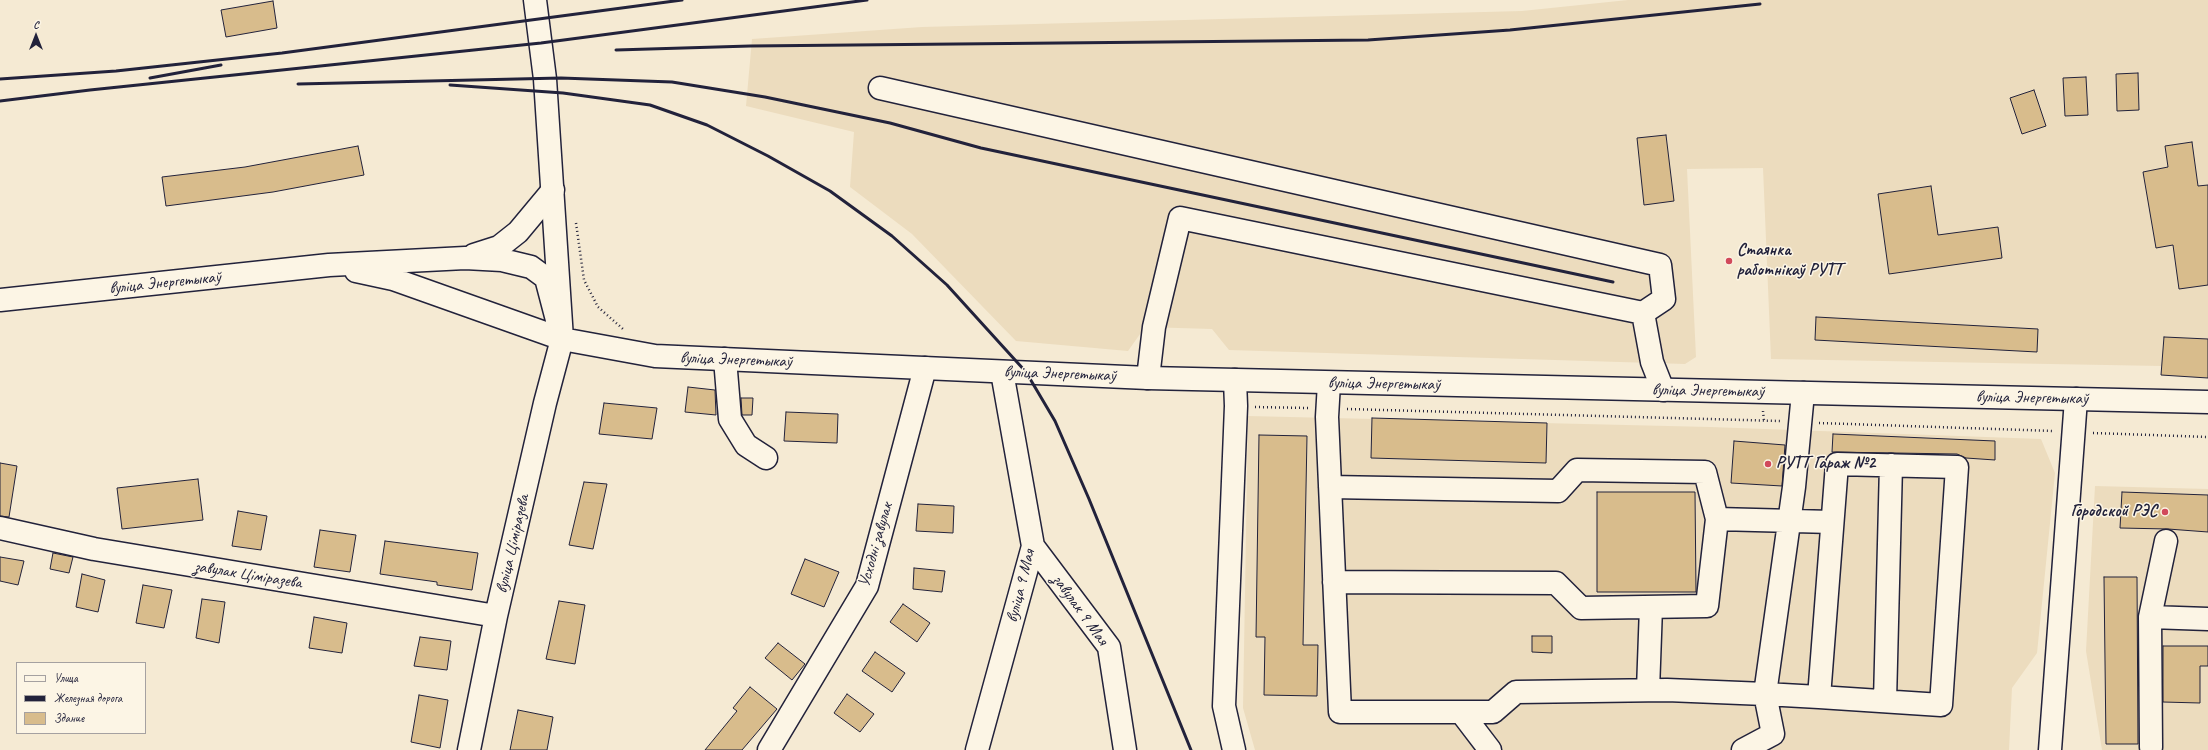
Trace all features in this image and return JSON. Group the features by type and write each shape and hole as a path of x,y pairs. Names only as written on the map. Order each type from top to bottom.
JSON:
{"street":[{"path":"535,0 545,79 562,339"},
{"path":"880,88 1660,265 1664,299 1643,313 1180,218 1154,327 1148,378"},
{"path":"465,258 499,247 518,232 553,190"},
{"path":"465,258 502,260 524,265 531,267 546,278 562,339"},
{"name":"вуліца Энергетыкаў","path":"0,300 329,265 465,258"},
{"name":"вуліца Энергетыкаў","path":"329,265 393,279 562,339 655,356 1148,378 2208,402"},
{"path":"1643,313 1652,362 1663,390"},
{"name":"вуліца Ціміразева","path":"469,750 496,616 543,411 562,339"},
{"path":"725,359 730,419 746,445 766,458"},
{"name":"Усходні завулак","path":"770,750 867,586 925,368"},
{"name":"вуліца 9 Мая","path":"977,750 1033,546 1002,372"},
{"path":"1234,750 1224,706 1236,406 1235,380"},
{"path":"1329,383 1328,408 1330,487 1340,712 1493,712 1516,692 1648,690 1765,694 1941,705 1958,467 1836,464 1819,697"},
{"path":"1743,750 1773,734 1765,694 1789,521 1803,393"},
{"path":"2050,750 2075,432 2076,399"},
{"path":"1885,701 1892,465"},
{"path":"1330,487 1558,491 1577,470 1705,472 1717,519 1707,606 1581,608 1556,583 1334,582"},
{"path":"1717,519 1832,522"},
{"name":"завулак Ціміразева","path":"0,528 94,549 496,616"},
{"path":"2151,747 2150,617 2166,541"},
{"name":"завулак 9 Мая","path":"1033,546 1109,647 1125,750"},
{"path":"1648,690 1651,607"},
{"path":"2150,617 2208,619"},
{"path":"1461,712 1490,750"}],"path":[{"path":"576,215 584,280 598,306 629,333"},
{"path":"1236,406 1800,422 2208,437"}],"shaded area":[{"path":"1628,0 2208,0 2208,378 2161,375 2162,366 1771,359 1763,168 1687,169 1696,357 1685,364 1229,350 1212,329 1145,327 1128,351 1016,341 912,234 850,187 854,132 746,106 752,39 922,27 1522,11"},
{"path":"1248,416 1710,427 2041,439 2055,473 2037,653 2012,688 2009,750 1255,750 1243,708"},
{"path":"2095,486 2208,489 2208,750 2102,750 2086,651"}],"building":[{"path":"273,1 277,28 226,37 221,10"},
{"path":"2138,73 2139,110 2117,111 2116,74"},
{"path":"2086,77 2088,115 2065,116 2063,78"},
{"path":"2034,90 2046,126 2022,134 2010,98"},
{"path":"1666,135 1674,201 1644,205 1637,138"},
{"path":"2192,142 2198,186 2208,185 2208,285 2179,289 2173,245 2156,248 2143,172 2168,167 2165,146"},
{"path":"358,146 364,175 273,192 166,206 162,177 245,167"},
{"path":"1931,186 1938,235 1998,227 2002,258 1889,274 1878,194"},
{"path":"1816,317 2038,329 2037,352 1815,340"},
{"path":"2164,337 2208,339 2208,378 2161,375"},
{"path":"688,387 715,390 716,415 685,412"},
{"path":"741,398 753,398 752,415 742,415"},
{"path":"604,403 657,408 652,439 599,434"},
{"path":"786,412 838,414 837,443 784,441"},
{"path":"1372,418 1547,423 1546,463 1371,458"},
{"path":"1833,434 1995,441 1995,460 1966,458 1957,454 1832,452"},
{"path":"1259,435 1307,436 1303,645 1318,645 1317,696 1264,695 1265,637 1256,637"},
{"name":"РУТТ Гараж №2","path":"1734,441 1785,445 1782,486 1731,483"},
{"path":"0,463 17,466 9,517 0,516"},
{"path":"198,479 203,520 122,529 117,488"},
{"path":"584,482 607,484 593,549 569,545"},
{"path":"1597,492 1695,492 1696,592 1597,592"},
{"name":"Городской РЭС","path":"2122,492 2208,495 2208,532 2120,528"},
{"path":"918,504 954,506 953,533 916,531"},
{"path":"238,511 267,516 261,550 232,546"},
{"path":"320,530 356,535 350,572 314,567"},
{"path":"385,541 478,553 472,590 437,585 437,582 380,574"},
{"path":"53,553 73,557 69,573 50,569"},
{"path":"0,557 24,561 18,585 0,581"},
{"path":"805,559 839,572 824,607 791,594"},
{"path":"914,568 945,571 942,592 913,589"},
{"path":"82,574 105,580 98,612 76,607"},
{"path":"2104,577 2137,577 2138,744 2106,744"},
{"path":"143,585 172,590 164,628 136,623"},
{"path":"202,599 225,602 219,643 196,638"},
{"path":"559,601 585,605 575,664 546,659"},
{"path":"903,604 930,623 917,642 890,622"},
{"path":"314,617 347,623 342,653 309,648"},
{"path":"1532,636 1552,636 1552,653 1532,652"},
{"path":"420,637 451,641 447,670 414,666"},
{"path":"778,643 805,664 792,680 765,658"},
{"path":"2163,646 2208,646 2208,666 2200,666 2200,703 2163,702"},
{"path":"875,652 905,673 892,692 862,671"},
{"path":"750,687 777,709 742,750 705,750 737,711 733,708"},
{"path":"847,694 874,714 860,732 834,713"},
{"path":"419,695 448,700 440,748 411,742"},
{"path":"518,710 553,717 547,750 510,750"}],"railway":[{"path":"0,79 116,71 282,53 682,0"},
{"path":"0,101 90,90 541,43 867,0"},
{"path":"616,50 750,46 1368,40 1510,30 1760,4"},
{"path":"150,78 221,65"},
{"path":"298,84 561,78 672,82 765,97 890,123 981,148 1613,282"},
{"path":"450,85 563,93 650,105 707,125 768,156 830,191 892,236 947,285 1026,372 1055,421 1089,499 1191,750"}],"place":[{"name":"Стаянка работнікаў РУТТ","path":"1729,261"},
{"name":"РУТТ Гараж №2","path":"1768,464"},
{"name":"Городской РЭС","path":"2165,512"}]}
